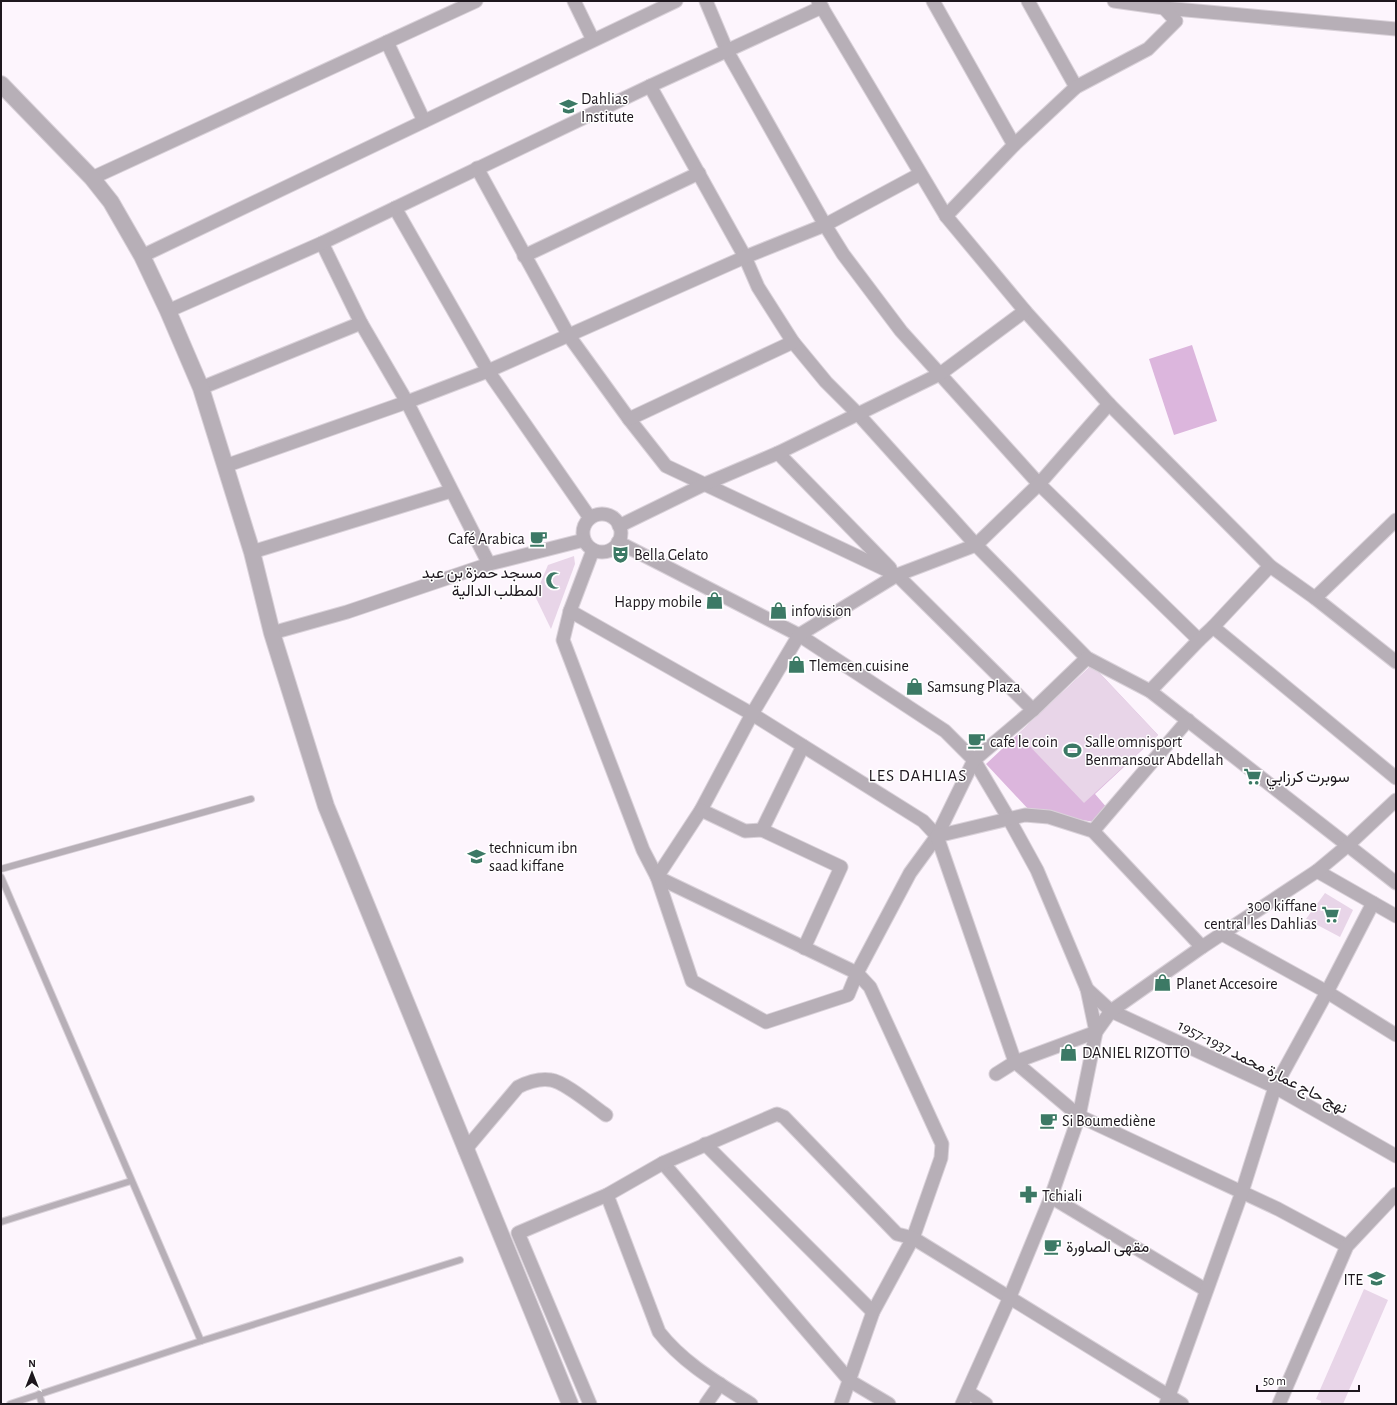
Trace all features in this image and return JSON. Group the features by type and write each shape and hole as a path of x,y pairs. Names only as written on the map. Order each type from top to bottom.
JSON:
{"street":[{"path":"92,178 476,1"},
{"path":"574,1 593,40"},
{"path":"142,256 676,1"},
{"path":"706,1 727,51 825,225 843,254 901,331 1039,484 1199,640"},
{"path":"933,1 1014,146"},
{"path":"1028,1 1076,87"},
{"path":"1114,1 1164,8 1396,29"},
{"path":"168,310 322,243 477,168 727,51 820,4 946,216 1025,311 1109,404 1270,566 1394,658"},
{"path":"946,216 1014,146 1076,87 1148,49 1176,21 1164,8"},
{"path":"387,42 424,121"},
{"path":"1,84 92,178 111,202 142,256 168,310 200,388 225,466 252,552 272,633 326,806 570,1404"},
{"path":"650,86 745,257 758,287 793,342 826,382 858,414 976,545 1087,658 1150,691 1396,883"},
{"path":"477,168 569,336 629,419 666,466 897,575"},
{"path":"524,256 699,173"},
{"path":"225,466 407,402 488,371 745,257 825,225 920,174"},
{"path":"395,208 488,371 590,518"},
{"path":"322,243 361,323 407,402 489,564"},
{"path":"619,526 705,484 778,454 940,374 1025,311"},
{"path":"200,388 361,323"},
{"path":"629,419 793,342"},
{"path":"657,877 700,810 752,714 799,635 897,575 976,545 1039,484 1109,404"},
{"path":"778,454 1033,710"},
{"path":"252,552 451,491"},
{"path":"606,515 612,518 619,526 620,537 618,542 610,550 598,552 593,550 584,540 584,528 590,518 606,515"},
{"path":"1314,598 1396,520"},
{"path":"272,633 347,612 489,564 584,540"},
{"path":"618,542 799,635 945,731 974,760 1010,819 1037,870 1087,989 1096,1032 1079,1116 1051,1197 1010,1299 965,1398 986,1404"},
{"path":"593,550 570,611 563,640 643,850 657,877 692,981 766,1022 848,995 857,974 910,873 937,836 974,760 1033,710 1087,658"},
{"path":"1150,691 1199,640 1214,627 1270,566"},
{"path":"570,611 752,714 923,821 937,836 1015,1062 1079,1116 1278,1209 1347,1246"},
{"path":"1214,627 1396,778"},
{"path":"1093,831 1188,720"},
{"path":"762,830 803,746"},
{"path":"996,1074 1015,1062 1096,1032 1111,1011 1202,947 1317,871 1347,846 1396,800"},
{"path":"700,810 745,831 762,830 841,867 804,948"},
{"path":"937,836 1010,819 1025,814 1049,816 1093,831 1202,947"},
{"path":"1317,871 1396,916"},
{"path":"657,877 857,974 870,987 942,1144 942,1158 913,1238 873,1312 841,1404"},
{"path":"1168,1400 1242,1192 1275,1087 1327,992 1372,903"},
{"path":"1222,934 1327,992 1396,1035"},
{"name":"نهج حاج عمارة محمد 1937-1957","path":"1087,989 1111,1011 1275,1087 1396,1156"},
{"path":"466,1150 518,1087 529,1082 551,1080 561,1084 606,1115"},
{"path":"590,1404 518,1233 607,1195 663,1163 777,1114 784,1117 897,1234 913,1238 1168,1400 1182,1404"},
{"path":"705,1144 873,1312"},
{"path":"663,1163 850,1381 888,1404"},
{"path":"1279,1404 1347,1246 1396,1194"},
{"path":"607,1195 659,1332 669,1344 695,1367 751,1404"},
{"path":"1051,1197 1206,1290"},
{"path":"706,1404 720,1384"}],"lane":[{"path":"1,869 251,799"},
{"path":"1,877 200,1341"},
{"path":"1,1222 131,1181"},
{"path":"10,1404 24,1402 39,1394 200,1341 460,1260"},
{"path":"39,1394 42,1404"}],"shaded area":[{"path":"1192,345 1217,421 1174,435 1149,359"},
{"name":"Salle omnisport Benmansour Abdellah","path":"1092,665 1158,735 1095,794 1108,809 1094,822 1030,811 986,764"}],"building":[{"name":"مسجد حمزة بن عبد المطلب الدالية","path":"574,556 575,564 551,629 535,596 548,565"},
{"name":"Salle omnisport Benmansour Abdellah","path":"1092,665 1158,735 1084,803 1018,734"},
{"name":"300 kiffane central les Dahlias","path":"1325,893 1353,910 1340,937 1306,919"},
{"path":"1364,1289 1388,1300 1343,1404 1320,1404 1321,1401 1316,1399"}],"place":[{"name":"Dahlias Institute","path":"568,107"},
{"name":"Café Arabica","path":"538,538"},
{"name":"Bella Gelato","path":"621,554"},
{"name":"مسجد حمزة بن عبد المطلب الدالية","path":"555,581"},
{"name":"Happy mobile","path":"715,601"},
{"name":"infovision","path":"778,610"},
{"name":"Tlemcen cuisine","path":"796,665"},
{"name":"Samsung Plaza","path":"914,686"},
{"name":"cafe le coin","path":"977,741"},
{"name":"Salle omnisport Benmansour Abdellah","path":"1072,750"},
{"name":"سوبرت كرزابي","path":"1253,776"},
{"name":"technicum ibn saad kiffane","path":"476,856"},
{"name":"300 kiffane central les Dahlias","path":"1330,914"},
{"name":"Planet Accesoire","path":"1163,983"},
{"name":"DANIEL RIZOTTO","path":"1069,1052"},
{"name":"Si Boumediène","path":"1049,1120"},
{"name":"Tchiali","path":"1029,1195"},
{"name":"مقهى الصاورة","path":"1053,1246"},
{"name":"ITE","path":"1376,1279"}],"district":[{"name":"LES DAHLIAS","path":"918,775"}]}
